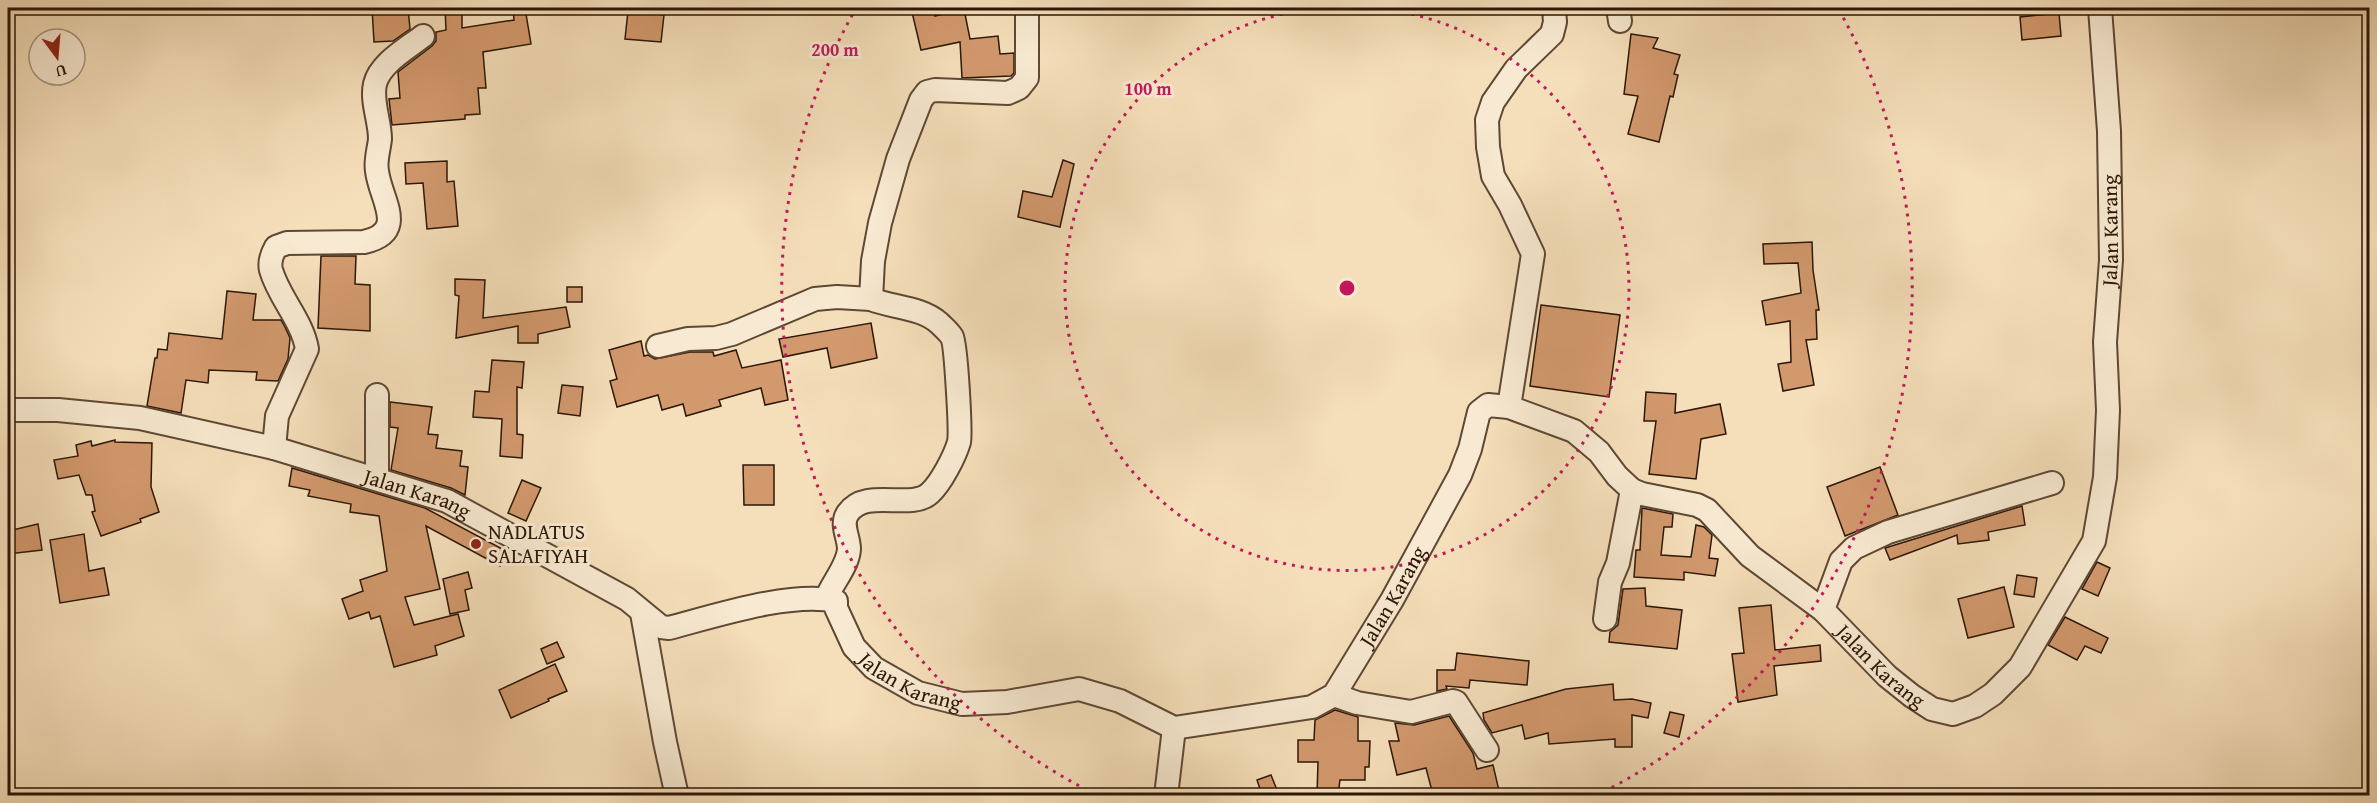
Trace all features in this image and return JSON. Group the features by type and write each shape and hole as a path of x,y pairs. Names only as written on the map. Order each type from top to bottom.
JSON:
{"street":[{"path":"871,299 873,261 880,223 898,159 921,100 927,92 935,90 1008,93 1019,88 1027,78 1027,8"},
{"path":"1509,407 1533,254 1510,205 1493,176 1488,147 1487,120 1493,102 1516,69 1552,34 1555,22 1554,8"},
{"name":"Jalan Karang","path":"8,410 58,410 140,418 274,448 447,501 627,599 662,627 669,628 730,612 809,599 837,601 836,608 860,656 874,668 918,693 962,704 1007,702 1079,689 1120,701 1174,728 1312,708 1334,694 1392,600 1460,475 1470,449 1479,412 1488,405 1509,407 1574,431 1599,452 1617,476 1632,490 1707,510 1750,556 1823,610 1896,683 1932,709 1953,714 1975,706 1993,694 2020,667 2094,541 2105,477 2108,410 2105,342 2111,260 2109,131 2100,8"},
{"path":"274,448 277,416 307,349 297,318 271,268 271,257 276,247 287,243 364,242 375,240 384,233 388,225 389,212 376,169 380,137 375,84 384,67 423,36"},
{"path":"658,346 688,339 716,338 732,334 815,299 837,297 871,299 927,314 941,324 952,337 957,366 960,439 954,457 930,493 915,499 869,502 860,504 849,511 845,524 849,548 847,558 826,599"},
{"path":"377,395 377,478"},
{"path":"1823,610 1841,561 1854,548 1888,532 2052,483"},
{"path":"1605,619 1610,582 1618,563 1632,490"},
{"path":"642,613 677,795"},
{"path":"1334,694 1378,708 1411,712 1456,702 1487,750"},
{"path":"1166,795 1174,728"}],"building":[{"path":"372,8 408,8 410,29 393,41 374,42"},
{"path":"445,8 462,8 462,28 514,20 513,8 525,8 531,44 483,52 486,88 478,88 480,114 465,115 465,119 392,125 389,99 400,98 398,72 432,46 436,41 436,32 446,30"},
{"path":"911,8 934,8 935,16 964,9 970,39 998,36 1000,54 1014,53 1014,73 1011,76 962,78 960,42 921,50"},
{"path":"628,11 664,15 661,42 625,39"},
{"path":"2059,13 2061,36 2022,40 2020,17"},
{"path":"1631,34 1658,38 1653,48 1680,55 1674,74 1678,75 1673,97 1670,96 1659,142 1628,134 1638,96 1624,94"},
{"path":"1063,160 1074,164 1060,227 1018,217 1023,191 1052,197"},
{"path":"447,161 447,182 454,181 458,226 427,229 423,183 406,184 405,163"},
{"path":"1812,242 1813,270 1819,310 1816,310 1817,339 1806,340 1814,385 1783,391 1778,364 1791,362 1790,321 1766,325 1762,301 1801,293 1798,263 1764,264 1763,244"},
{"path":"321,256 356,256 355,284 370,285 370,331 318,328"},
{"path":"455,279 485,280 483,318 566,307 570,327 538,334 538,343 518,343 518,326 456,338 459,296 455,295"},
{"path":"567,287 582,287 582,302 567,302"},
{"path":"227,291 256,294 253,320 281,320 284,325 290,338 288,359 278,381 256,380 257,372 209,370 208,383 186,380 181,413 147,406 155,358 157,358 158,349 167,350 169,333 222,339"},
{"path":"1541,305 1620,315 1609,397 1530,386"},
{"path":"871,323 877,358 831,368 827,348 783,357 779,339"},
{"path":"641,341 644,356 648,355 655,359 690,352 713,352 714,356 736,350 742,368 781,360 788,400 765,405 761,388 719,400 721,406 686,416 683,404 662,410 658,395 617,407 610,381 617,379 609,350"},
{"path":"492,360 524,362 522,388 517,387 517,434 523,435 522,458 500,456 502,419 473,417 475,391 489,392"},
{"path":"562,385 583,387 580,416 558,413"},
{"path":"1646,392 1676,394 1675,413 1720,404 1726,434 1701,439 1696,479 1649,474 1656,421 1644,421"},
{"path":"390,402 432,407 428,434 438,435 436,448 462,451 460,466 468,467 465,495 451,488 391,470 398,428 390,427"},
{"path":"115,440 115,442 152,443 151,487 159,512 140,519 141,522 101,536 92,512 95,511 92,495 86,495 79,475 58,479 54,460 78,456 76,445 91,441 92,446"},
{"path":"743,465 774,465 774,505 744,505"},
{"path":"1880,467 1898,515 1845,536 1827,487"},
{"path":"292,468 425,508 508,552 500,566 426,526 440,589 405,597 414,625 458,614 464,636 435,646 437,655 394,667 380,616 371,619 369,612 349,619 342,599 363,591 360,580 387,571 379,516 350,512 351,504 308,496 310,490 289,486"},
{"path":"522,480 541,488 526,521 508,513"},
{"path":"2022,506 2025,525 1988,532 1989,540 1958,544 1957,535 1890,560 1885,548"},
{"path":"1642,508 1673,514 1672,527 1664,527 1661,555 1691,557 1696,525 1704,527 1712,535 1709,558 1718,559 1715,576 1684,572 1684,580 1634,577 1636,550 1640,550"},
{"path":"38,524 42,550 8,554 8,531"},
{"path":"84,534 89,571 104,568 109,595 60,603 50,540"},
{"path":"2097,562 2110,568 2098,596 2082,589"},
{"path":"468,572 472,588 465,590 469,610 450,614 443,579"},
{"path":"2017,575 2037,578 2034,597 2014,594"},
{"path":"2004,587 2014,627 1968,638 1958,599"},
{"path":"1645,588 1646,606 1682,610 1677,649 1609,642 1610,632 1618,625 1623,589"},
{"path":"1771,605 1775,650 1820,645 1821,661 1774,666 1777,695 1738,702 1732,654 1744,653 1739,608"},
{"path":"2065,617 2108,638 2101,653 2085,646 2077,660 2048,645"},
{"path":"557,642 564,657 547,664 541,649"},
{"path":"1457,653 1529,661 1527,685 1470,680 1469,688 1446,686 1447,689 1437,691 1437,670 1455,670"},
{"path":"555,664 567,691 511,718 499,690"},
{"path":"1613,684 1614,700 1632,699 1651,703 1648,718 1632,715 1632,747 1615,747 1615,739 1549,744 1548,733 1525,739 1522,725 1492,733 1484,720 1483,713 1566,689"},
{"path":"1335,710 1358,717 1358,741 1370,741 1369,767 1365,767 1365,780 1340,780 1338,795 1317,795 1318,762 1298,762 1298,740 1314,740 1315,720"},
{"path":"1670,712 1684,715 1679,737 1664,733"},
{"path":"1449,716 1473,753 1477,769 1493,765 1500,795 1433,795 1426,768 1397,775 1389,741 1399,741 1395,723 1414,725"},
{"path":"1271,775 1279,795 1262,795 1257,780"}],"place":[{"name":"NADLATUS SALAFIYAH","path":"476,544"}]}
